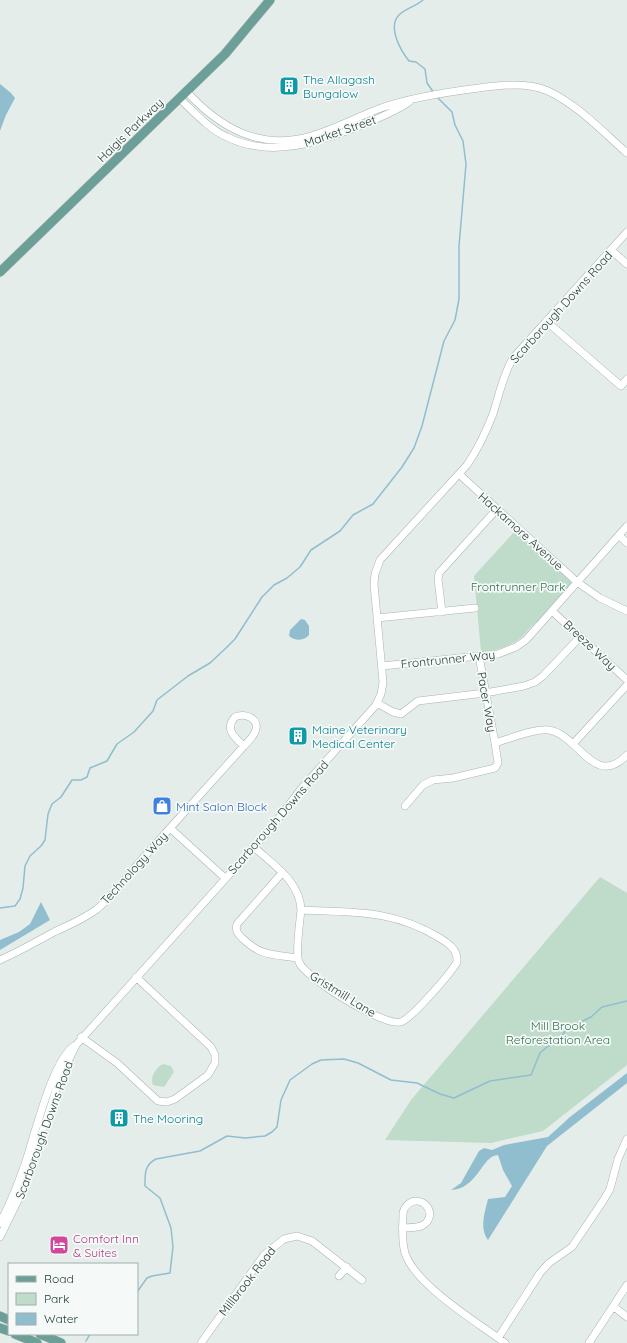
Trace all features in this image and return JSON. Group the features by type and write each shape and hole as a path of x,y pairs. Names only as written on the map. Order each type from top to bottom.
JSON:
{"main road":[{"name":"Haigis Parkway","path":"0,272 187,92 237,41 270,0"},
{"path":"17,1335 37,1343"},
{"path":"42,1335 60,1343"}],"street":[{"name":"Market Street","path":"187,92 218,122 250,136 272,140 290,140 309,136 382,108 415,98 499,86 529,87 547,91 578,110 627,153"},
{"name":"Market Street","path":"180,99 217,132 228,138 264,148 282,148 318,141 345,132 400,108 415,98"},
{"name":"Scarborough Downs Road","path":"0,1237 24,1188 60,1078 76,1044 254,847 301,789 377,703 382,690 382,666 374,580 380,560 458,474 474,454 482,441 493,413 508,366 513,358 627,232"},
{"path":"612,250 627,264"},
{"path":"546,321 621,386 627,379"},
{"name":"Hackamore Avenue","path":"458,474 577,582 600,598 627,611"},
{"path":"442,612 438,581 439,573 497,509"},
{"name":"Frontrunner Way","path":"382,666 479,656 505,652 516,647 526,640 627,526"},
{"path":"619,535 627,543"},
{"path":"378,618 475,608"},
{"name":"Breeze Way","path":"552,610 627,680"},
{"path":"377,703 393,712 401,714 418,700 485,693 524,686 535,682 543,676 580,636"},
{"name":"Pacer Way","path":"479,656 495,742 544,730 557,733 573,744 593,762 601,766 619,762 627,755"},
{"path":"573,744 627,685"},
{"name":"Technology Way","path":"0,960 95,910 170,828 244,746 253,736 256,729 252,718 244,714 235,717 230,724 230,729 234,737 244,746"},
{"path":"405,806 426,782 495,768 498,763 495,742"},
{"path":"170,828 225,878"},
{"path":"254,847 282,873 297,891 300,910 298,958 258,951 236,930 237,924 282,873"},
{"name":"Gristmill Lane","path":"298,958 307,972 331,989 367,1011 395,1022 402,1021 410,1016 452,970 457,959 455,951 450,945 427,931 397,918 357,912 300,910"},
{"path":"81,1037 117,1063 158,1101 167,1102 175,1099 210,1072 215,1060 211,1047 136,977"},
{"name":"Scarborough Downs Road","path":"0,1223 20,1178 56,1071 68,1050 76,1044"},
{"path":"498,1338 540,1272 572,1247 603,1201 610,1189 618,1159 627,1139"},
{"path":"402,1228 421,1227 426,1224 430,1214 428,1206 418,1201 407,1204 404,1210 402,1228 403,1243 406,1254 418,1276 504,1343"},
{"name":"Millbrook Road","path":"201,1343 264,1255 281,1240 291,1236 307,1239 324,1249 362,1280"},
{"path":"339,1276 347,1267"},
{"path":"589,1343 627,1285"},
{"path":"613,1306 627,1317"}],"green space":[{"name":"Frontrunner Park","path":"516,530 569,579 572,583 571,587 542,619 519,640 503,647 481,652 474,576"},
{"name":"Mill Brook Reforestation Area","path":"600,877 627,893 627,1065 543,1131 491,1143 385,1140 411,1100"},
{"path":"163,1064 171,1066 174,1072 164,1087 153,1085 152,1079 154,1073"}],"water":[{"path":"0,84 15,98 0,131"},
{"path":"301,619 305,620 309,626 309,635 299,640 294,639 289,636 290,630"},
{"path":"41,902 50,920 0,950 0,940 19,932 30,924"},
{"path":"627,1073 627,1083 547,1146 488,1240 485,1235 483,1225 488,1199 505,1197 512,1186 503,1170 498,1155 492,1156 474,1178 467,1184 460,1188 451,1190 461,1183 479,1151 484,1148 492,1150 504,1145 548,1137 570,1117"}],"waterway":[{"path":"423,0 399,15 394,26 396,39 402,51 409,61 416,62 425,69 427,83 434,93"},
{"path":"0,908 15,906 20,899 23,888 25,866 30,856 45,840 48,814 52,804 61,797 72,780 81,780 87,777 90,768 107,761 117,744 134,732 153,711 157,700 188,676 210,663 226,648 235,639 262,597 274,585 287,578 300,567 311,550 340,531 353,515 373,504 402,467 414,448 422,426 444,341 455,320 459,299 459,246 466,164 463,141 455,125 452,112 437,97"},
{"path":"138,1291 147,1278 170,1273 173,1247 171,1228 160,1198 145,1186 146,1171 149,1164 156,1159 200,1151 227,1136 245,1138 265,1136 272,1132 277,1127 281,1100 290,1080 312,1064 321,1060 344,1059 358,1063 391,1080 417,1083 440,1094 454,1098 490,1081 531,1075 540,1053 548,1046 555,1044 568,1028 591,1017 602,1007 627,1001"},
{"path":"86,1341 89,1335"}],"place":[{"name":"The Allagash Bungalow","path":"289,86"},
{"name":"Maine Veterinary Medical Center","path":"298,736"},
{"name":"Mint Salon Block","path":"162,806"},
{"name":"The Mooring","path":"119,1118"},
{"name":"Comfort Inn & Suites","path":"59,1245"}]}
